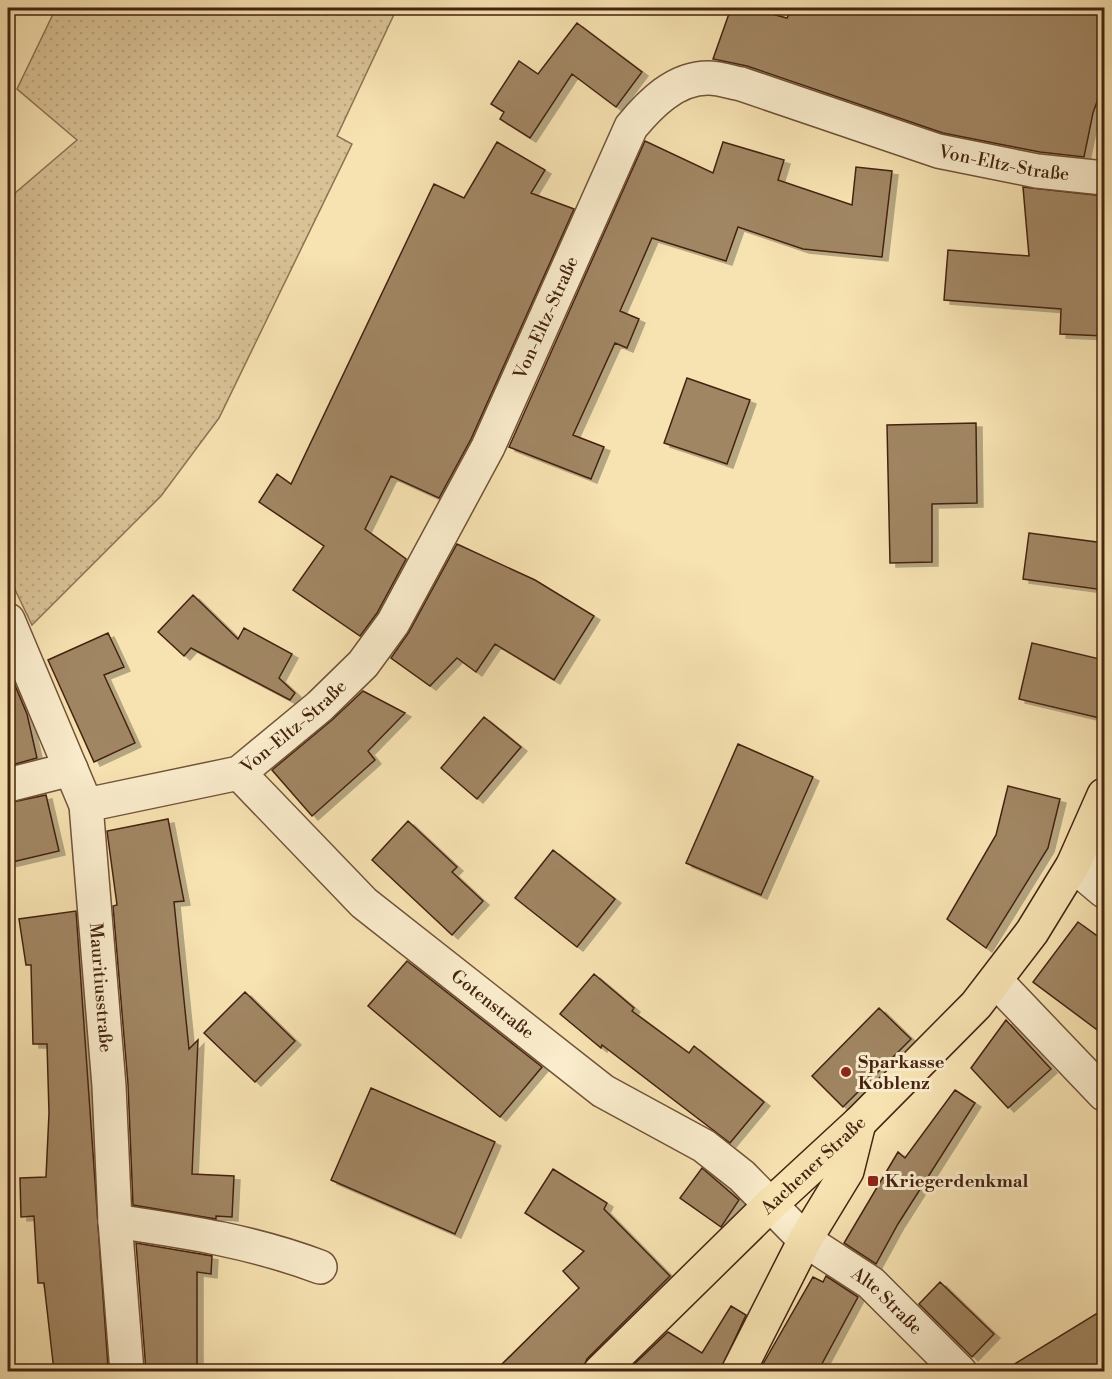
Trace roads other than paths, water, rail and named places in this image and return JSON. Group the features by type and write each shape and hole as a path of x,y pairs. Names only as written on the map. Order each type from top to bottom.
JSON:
{"main road":[{"name":"Aachener Straße","path":"600,1371 770,1205 859,1123 976,1005 1032,932 1088,852 1104,795"},
{"path":"738,1371 805,1240 847,1171 859,1123"}],"street":[{"name":"Von-Eltz-Straße","path":"86,806 239,774 320,706 354,673 393,622 488,447 630,127 651,103 678,85 708,78 741,84 938,151 1037,171 1104,178"},
{"name":"Mauritiusstraße","path":"8,620 86,806 109,1086 115,1221 127,1371"},
{"path":"8,785 71,769"},
{"name":"Gotenstraße","path":"239,774 364,903 603,1091 704,1146 742,1176 770,1205"},
{"path":"1088,852 1104,891"},
{"path":"996,981 1104,1094"},
{"name":"Alte Straße","path":"770,1205 805,1240 871,1283 960,1371"},
{"path":"115,1221 224,1237 278,1251 320,1267"}],"place":[{"name":"Sparkasse Koblenz","path":"846,1072"},
{"name":"Kriegerdenkmal","path":"873,1181"}]}
